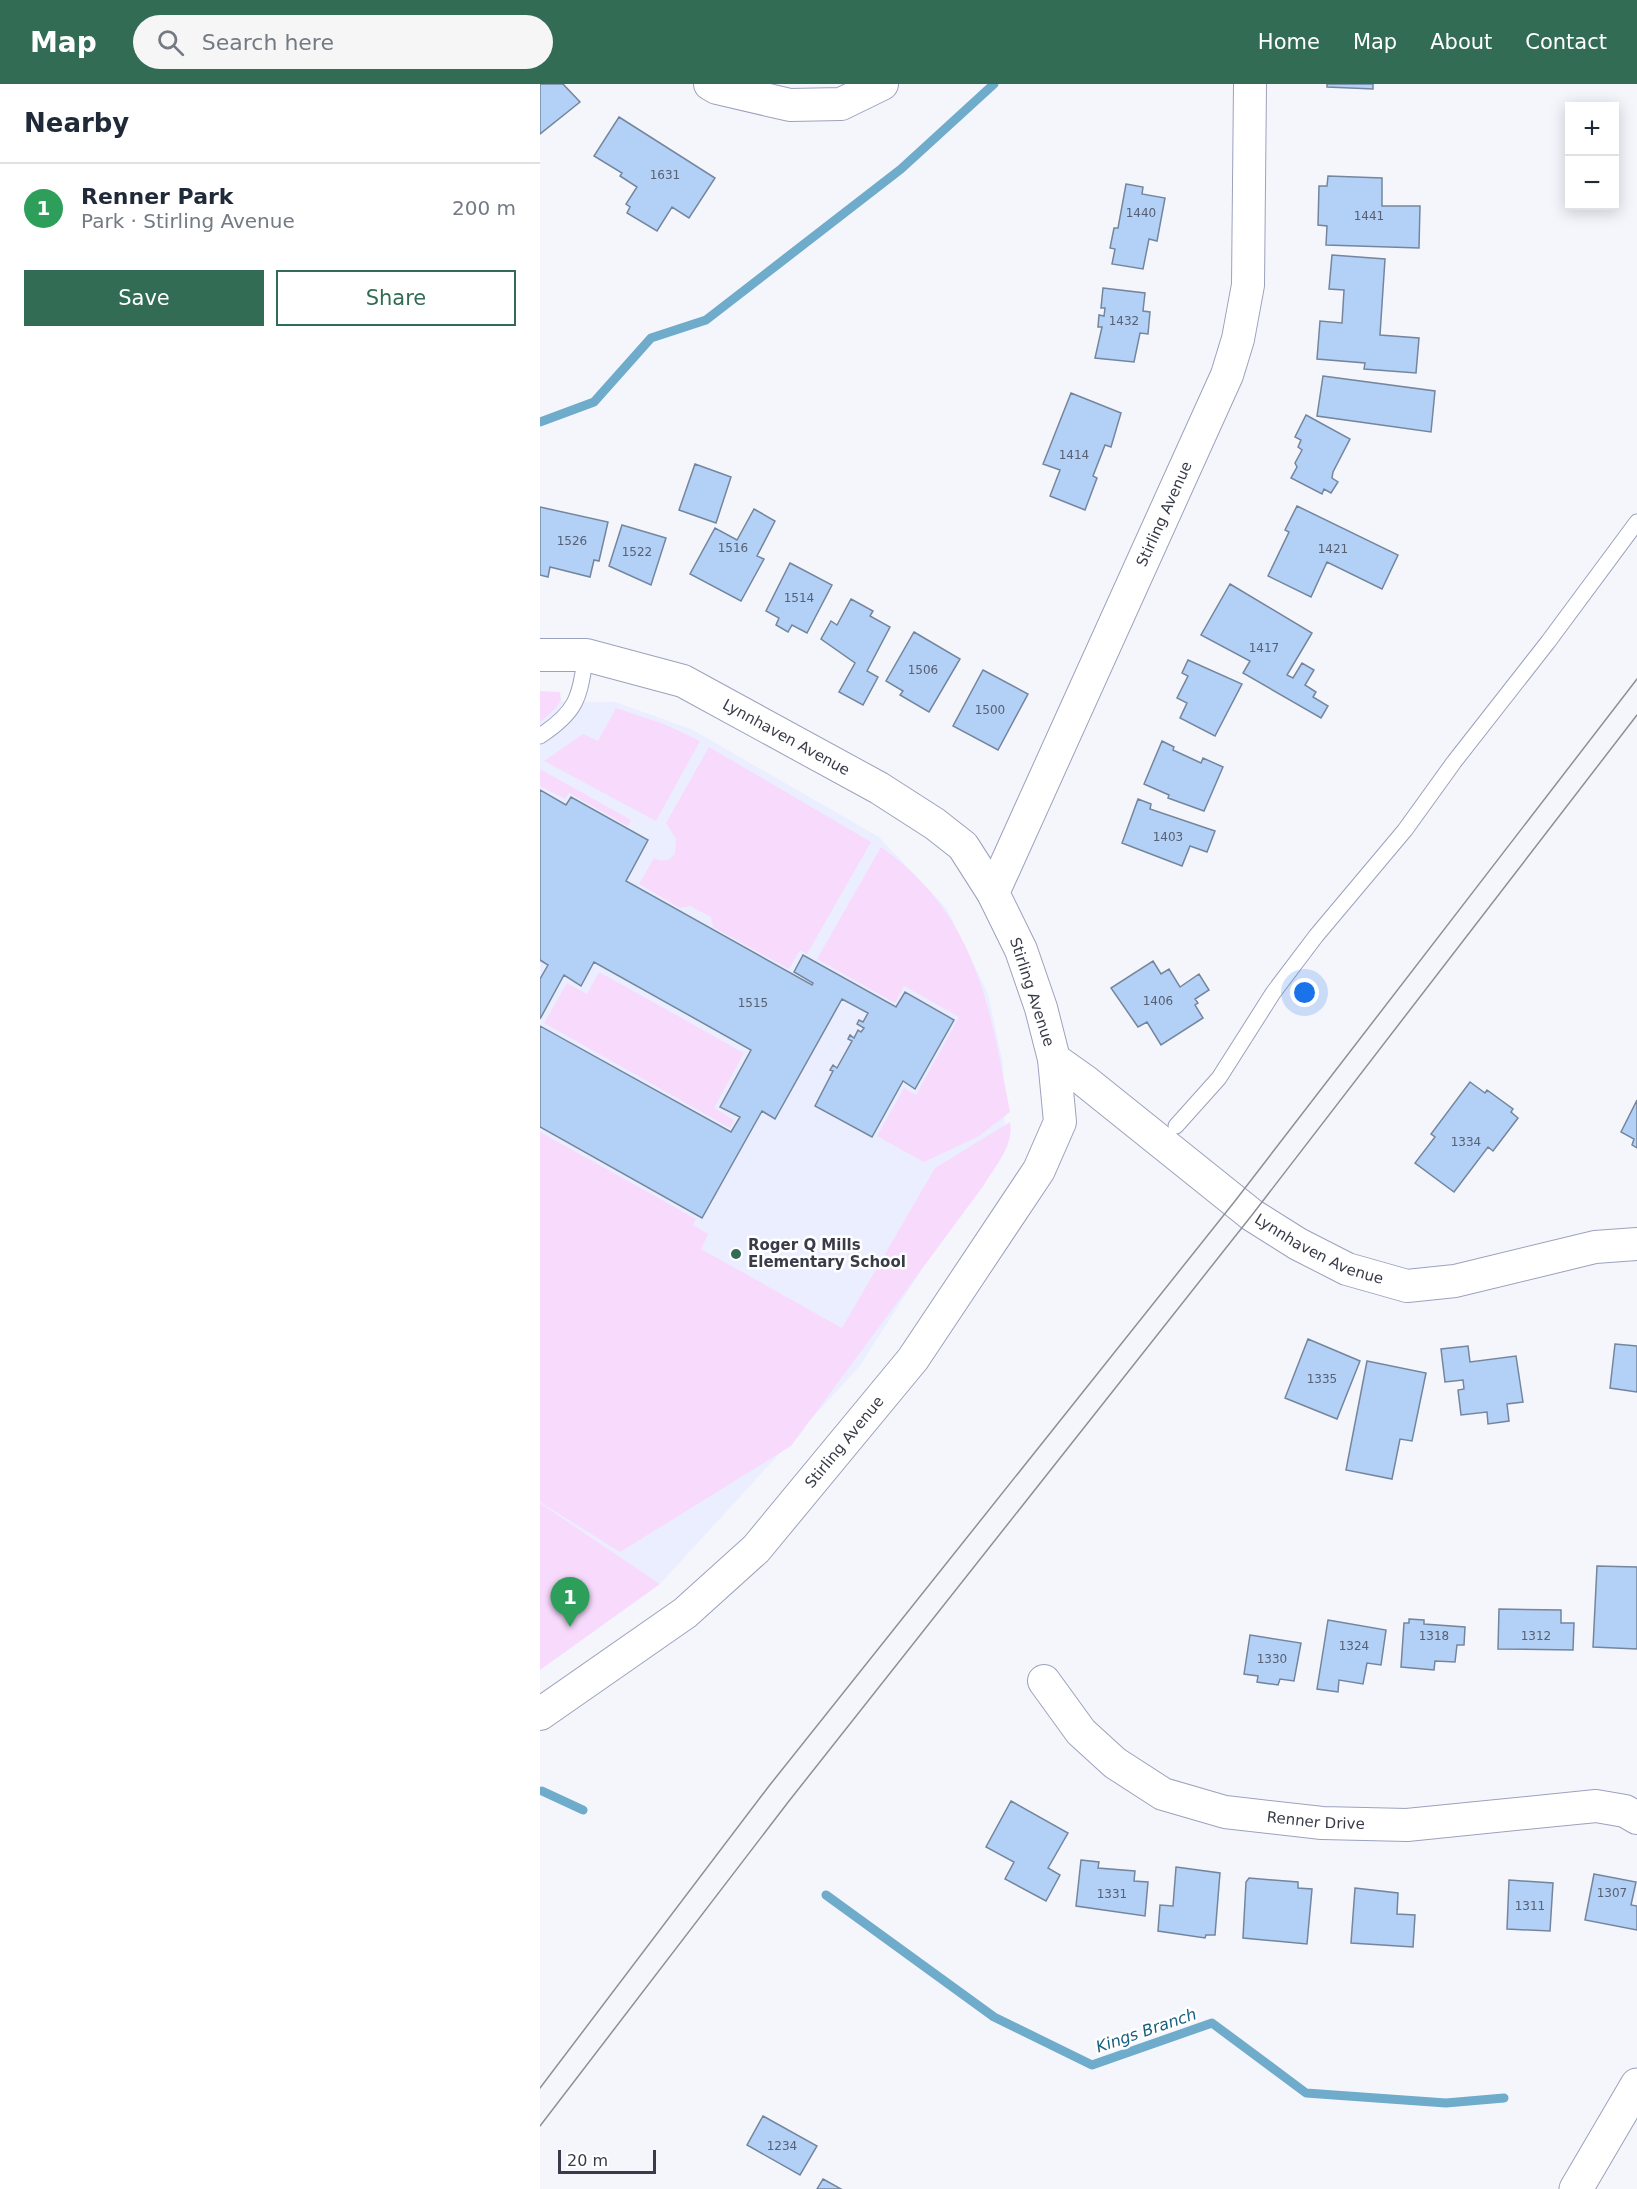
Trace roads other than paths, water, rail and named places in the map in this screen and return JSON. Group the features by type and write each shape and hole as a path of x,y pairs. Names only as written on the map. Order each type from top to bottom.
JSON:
{"street":[{"path":"710,84 717,88 790,105 841,104 882,84"},
{"name":"Stirling Avenue","path":"540,1714 685,1613 756,1549 913,1359 1039,1170 1060,1122 1054,1059 1041,1008 1021,950 993,893 1227,375 1238,339 1248,285 1250,84"},
{"name":"Lynnhaven Avenue","path":"540,655 586,655 683,681 879,788 935,824 963,846 993,893"},
{"name":"Lynnhaven Avenue","path":"1054,1059 1085,1081 1252,1215 1298,1244 1347,1269 1407,1286 1455,1281 1595,1247 1637,1244"},
{"name":"Renner Drive","path":"1044,1681 1081,1732 1115,1763 1163,1794 1225,1812 1322,1823 1407,1825 1596,1806 1624,1811 1637,1818"},
{"path":"1576,2189 1637,2085"}],"lane":[{"path":"1176,1126 1219,1078 1261,1009 1316,936 1406,830 1454,762 1548,642 1637,522"},
{"path":"540,736 569,713 577,700 586,655"}],"waterway":[{"path":"540,422 594,402 651,338 706,320 901,169 994,84"},
{"name":"Kings Branch","path":"542,1791 583,1810"},
{"name":"Kings Branch","path":"826,1895 994,2017 1092,2065 1212,2023 1306,2093 1446,2103 1504,2098"}],"tram line":[{"path":"540,2088 769,1786 1235,1201 1637,679"},
{"path":"540,2126 789,1801 1252,1215 1637,715"}],"place":[{"name":"Roger Q Mills Elementary School","path":"736,1254"},
{"name":"Renner Park","path":"570,1627"}]}
